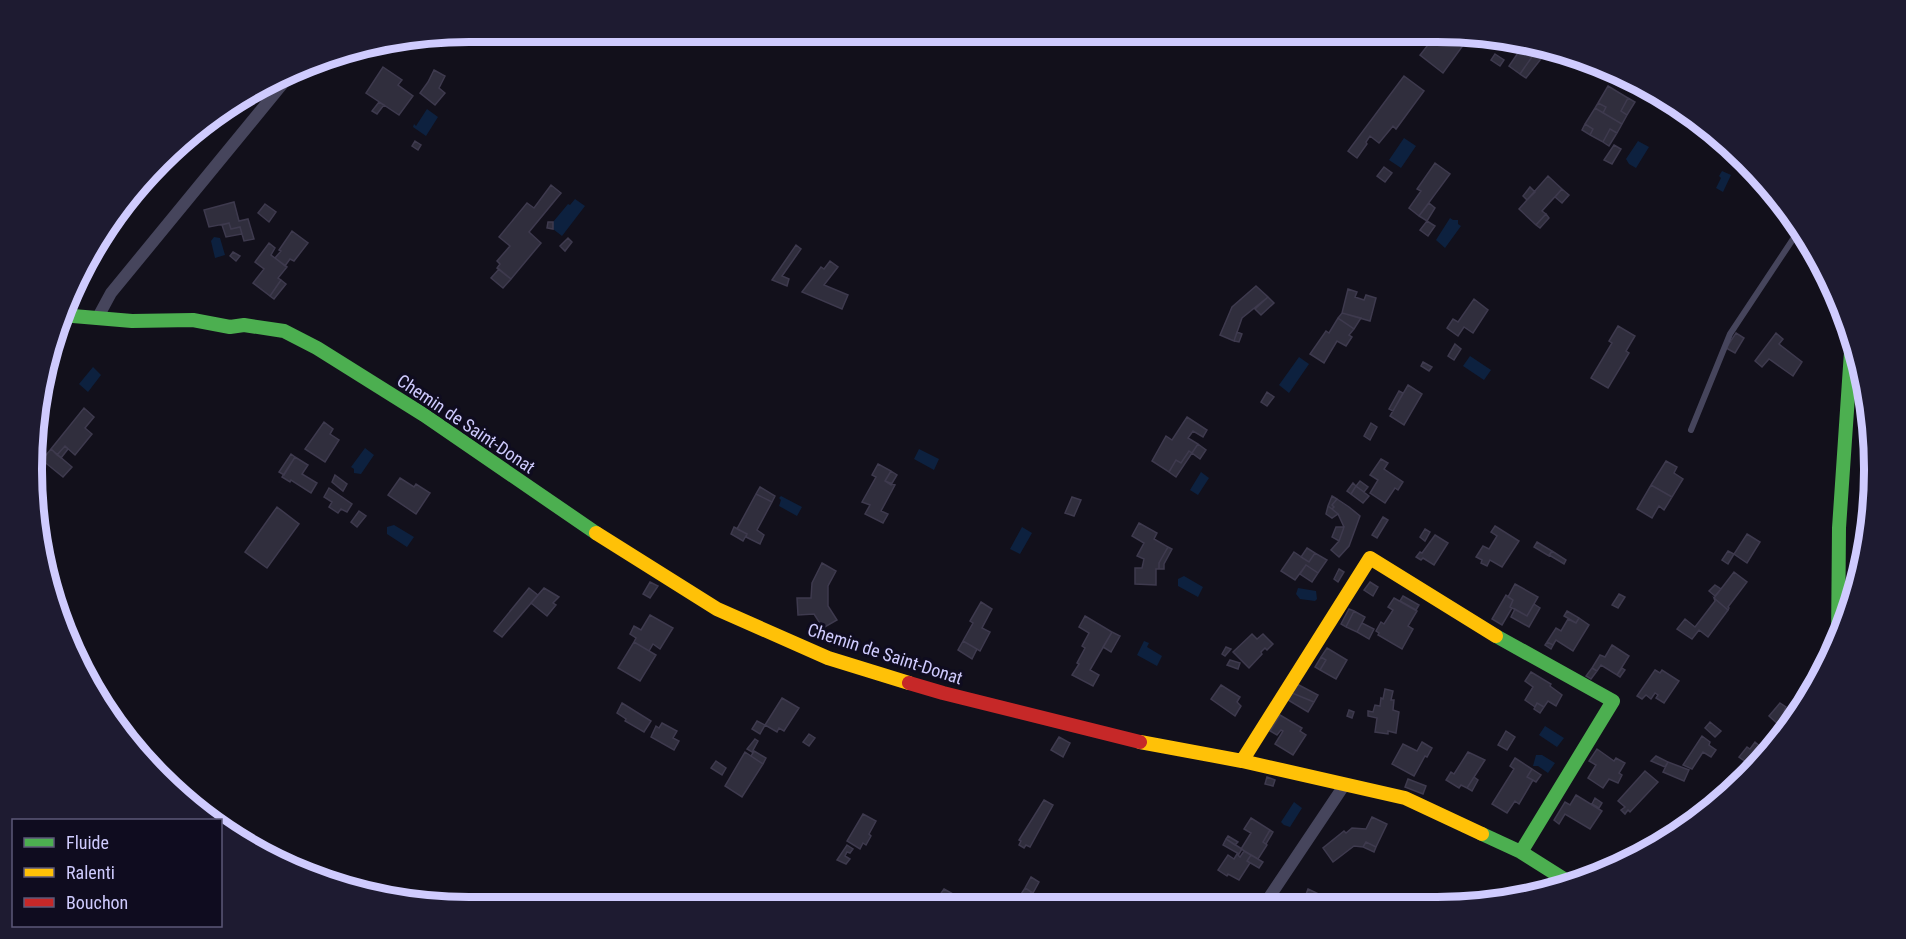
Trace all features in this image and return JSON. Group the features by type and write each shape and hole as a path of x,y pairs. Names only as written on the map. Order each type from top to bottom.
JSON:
{"main road":[{"name":"Chemin de Saint-Donat","path":"72,315 132,321 193,320 230,327 244,325 284,331 318,348 424,415 591,530 717,609 828,658 943,693 1149,744 1242,761 1405,798 1521,852 1562,878"},
{"path":"1835,622 1842,467 1850,363"},
{"path":"1242,761 1370,558 1501,639 1613,701 1521,852"},
{"path":"1837,602 1837,616"}],"street":[{"path":"98,317 111,293 281,85"},
{"path":"1269,897 1345,784"}],"lane":[{"path":"1691,430 1730,334 1795,236"}],"water":[{"path":"427,109 438,117 426,136 413,127"},
{"path":"1404,138 1416,146 1401,168 1389,160"},
{"path":"1638,141 1649,147 1636,168 1626,159"},
{"path":"1722,171 1731,175 1723,192 1716,188"},
{"path":"575,199 585,206 562,236 553,229 553,222"},
{"path":"1450,218 1458,220 1461,226 1445,248 1436,240"},
{"path":"214,237 220,238 225,255 215,258 211,241"},
{"path":"1470,356 1491,370 1484,380 1463,366"},
{"path":"1299,357 1309,364 1289,393 1279,385"},
{"path":"93,367 101,375 88,392 79,384"},
{"path":"365,448 374,455 361,474 354,473 351,467"},
{"path":"919,449 939,459 934,470 914,459"},
{"path":"1201,472 1209,478 1198,495 1190,490"},
{"path":"781,496 802,507 797,516 779,506"},
{"path":"394,525 414,537 407,547 387,534 387,527"},
{"path":"1022,527 1032,533 1020,554 1010,549"},
{"path":"1184,576 1203,587 1198,597 1178,586 1178,579"},
{"path":"1298,588 1316,591 1317,599 1315,601 1300,599 1296,594"},
{"path":"1144,641 1149,643 1147,647 1162,656 1157,666 1137,655"},
{"path":"1545,726 1564,738 1557,747 1539,735"},
{"path":"1536,755 1542,755 1555,763 1548,773 1538,766 1533,766"},
{"path":"1294,802 1302,808 1290,827 1281,822"}],"building":[{"path":"1430,42 1465,43 1443,73 1420,55"},
{"path":"1520,50 1534,54 1520,74 1509,66"},
{"path":"1495,54 1504,60 1500,66 1491,60"},
{"path":"1534,54 1541,59 1526,78 1520,74"},
{"path":"383,67 402,80 398,85 413,96 399,115 366,93"},
{"path":"434,70 445,76 439,88 445,93 435,105 420,93"},
{"path":"1404,76 1424,91 1396,129 1393,126 1379,143 1370,136 1357,158 1348,151"},
{"path":"1608,86 1628,98 1621,111 1627,115 1622,124 1603,113 1606,107 1598,103"},
{"path":"1628,98 1635,102 1627,115 1621,111"},
{"path":"379,102 384,105 377,114 372,111"},
{"path":"1598,103 1606,107 1603,113 1595,108"},
{"path":"1595,108 1622,124 1617,133 1610,129 1603,142 1590,135 1593,129 1585,124"},
{"path":"1585,124 1593,129 1590,135 1582,130"},
{"path":"1610,129 1617,133 1609,146 1603,142"},
{"path":"415,141 421,145 418,150 412,146"},
{"path":"1614,145 1621,149 1612,164 1604,160"},
{"path":"1435,163 1450,174 1419,216 1409,208 1421,191 1417,189"},
{"path":"1384,167 1392,173 1385,182 1377,176"},
{"path":"1548,176 1562,189 1542,211 1546,214 1536,225 1519,209"},
{"path":"551,185 561,193 529,232 541,243 511,279 497,268 500,264 497,261 510,246 499,237 527,203 534,208"},
{"path":"1530,187 1535,192 1527,200 1523,196"},
{"path":"1562,189 1569,195 1562,203 1555,197"},
{"path":"234,202 239,221 248,219 254,239 244,241 240,227 231,229 229,223 209,227 204,210"},
{"path":"1429,203 1435,208 1427,221 1419,216"},
{"path":"265,204 276,212 269,222 258,213"},
{"path":"1546,214 1549,218 1540,228 1536,225"},
{"path":"1427,221 1435,226 1428,236 1420,230"},
{"path":"548,222 553,222 553,229 547,228"},
{"path":"229,223 231,229 240,227 242,234 226,237 222,225"},
{"path":"292,231 308,243 294,261 290,259 285,266 275,258"},
{"path":"568,238 572,242 565,251 560,246"},
{"path":"269,243 275,248 271,255 287,267 278,278 281,280 270,296 253,283 264,269 255,262"},
{"path":"796,245 801,249 782,276 789,279 787,286 772,280"},
{"path":"233,252 240,256 236,261 230,256"},
{"path":"830,261 838,267 824,285 848,295 842,309 802,292 821,267 824,269"},
{"path":"499,269 511,279 503,288 491,278"},
{"path":"281,280 286,284 274,299 270,296"},
{"path":"1256,286 1268,297 1242,318 1234,341 1220,335 1232,307"},
{"path":"1348,289 1357,292 1355,297 1364,300 1366,295 1376,298 1370,321 1342,313"},
{"path":"1268,297 1274,303 1261,315 1255,309"},
{"path":"1474,299 1488,310 1473,333 1464,327 1458,336 1447,328 1453,319 1458,322"},
{"path":"1342,313 1361,318 1354,329 1338,318"},
{"path":"1338,318 1354,329 1349,335 1352,337 1346,346 1337,341 1324,363 1310,354 1326,331 1329,333"},
{"path":"1618,326 1635,336 1626,351 1629,353 1608,388 1591,378 1612,343 1609,341"},
{"path":"1237,332 1242,334 1239,342 1234,341"},
{"path":"1736,333 1744,338 1735,353 1726,348"},
{"path":"1776,333 1783,339 1779,344 1802,362 1793,376 1769,359 1762,367 1755,361"},
{"path":"1455,344 1461,349 1454,360 1448,356"},
{"path":"1423,362 1432,367 1429,371 1421,366"},
{"path":"1408,385 1422,394 1404,425 1390,416"},
{"path":"1399,391 1403,393 1393,411 1389,409"},
{"path":"1267,392 1274,397 1267,406 1261,402"},
{"path":"436,397 442,401 439,406 432,402"},
{"path":"84,408 94,417 85,428 92,434 75,455 65,446 57,455 51,449"},
{"path":"1187,417 1207,430 1203,437 1193,431 1188,438 1198,444 1192,453 1189,451 1181,463 1176,460 1169,472 1152,461 1166,436 1172,440"},
{"path":"324,422 333,429 330,434 339,440 325,462 305,449"},
{"path":"1371,423 1377,427 1370,440 1364,436"},
{"path":"1198,444 1206,450 1200,459 1192,453"},
{"path":"65,446 68,449 61,458 57,455"},
{"path":"51,449 72,467 63,477 42,460"},
{"path":"1189,451 1192,453 1176,477 1169,472 1176,460 1181,463"},
{"path":"291,454 295,457 284,475 279,472"},
{"path":"295,457 308,465 302,474 317,483 311,493 282,477"},
{"path":"1381,459 1388,463 1384,469 1403,482 1398,490 1395,488 1385,503 1370,493 1378,480 1370,475"},
{"path":"1666,461 1677,467 1674,473 1683,479 1672,497 1651,485"},
{"path":"878,464 891,471 885,481 895,485 881,511 888,514 883,523 865,514 870,505 862,502 876,477 872,475"},
{"path":"891,471 897,475 891,485 885,481"},
{"path":"335,475 347,484 343,491 332,482"},
{"path":"400,478 430,493 416,514 388,495"},
{"path":"1360,481 1368,487 1364,492 1356,486"},
{"path":"1353,483 1356,486 1351,494 1347,491"},
{"path":"1651,485 1672,497 1664,510 1659,506 1652,518 1637,509"},
{"path":"1356,486 1369,496 1363,503 1351,494"},
{"path":"760,487 775,496 772,502 756,494"},
{"path":"329,488 352,504 347,512 341,509 338,513 329,507 332,502 324,497"},
{"path":"756,494 772,502 757,530 764,535 760,544 737,529"},
{"path":"1332,496 1337,499 1332,509 1328,506"},
{"path":"1072,497 1081,500 1074,516 1065,513"},
{"path":"1337,499 1360,516 1349,546 1339,557 1331,550 1339,541 1344,527 1338,514 1332,509"},
{"path":"1328,506 1338,514 1332,518 1326,514"},
{"path":"277,507 299,524 267,568 245,552"},
{"path":"359,511 366,516 357,527 351,522"},
{"path":"1383,517 1388,520 1377,538 1372,535"},
{"path":"1139,523 1157,533 1154,539 1168,547 1159,563 1159,569 1156,569 1156,585 1135,584 1135,568 1142,568 1144,559 1137,556 1144,543 1132,536"},
{"path":"1495,526 1519,541 1502,567 1490,560 1487,566 1476,557 1483,546 1489,549 1497,536 1491,532"},
{"path":"734,527 747,534 743,541 731,534"},
{"path":"1336,527 1344,527 1339,541 1332,537"},
{"path":"1425,529 1430,532 1425,541 1420,537"},
{"path":"1747,534 1760,542 1747,563 1734,554"},
{"path":"1435,535 1448,543 1434,565 1423,558 1421,560 1416,557 1420,552 1422,553"},
{"path":"1537,542 1552,551 1549,556 1534,547"},
{"path":"1168,547 1172,549 1164,564 1164,569 1159,569 1159,563"},
{"path":"1307,548 1315,553 1309,562 1301,557"},
{"path":"1552,551 1566,560 1564,564 1549,555"},
{"path":"1728,551 1734,554 1728,564 1722,560"},
{"path":"1294,552 1309,562 1315,553 1327,560 1318,573 1306,565 1295,580 1281,571"},
{"path":"822,563 836,571 828,586 828,606 837,620 823,628 814,614 798,615 797,598 811,598 812,583"},
{"path":"1306,565 1318,573 1312,582 1300,574"},
{"path":"1339,569 1344,572 1338,582 1334,579"},
{"path":"1734,572 1747,582 1728,610 1714,598"},
{"path":"650,582 658,586 650,598 643,594"},
{"path":"1370,582 1378,587 1373,596 1364,590"},
{"path":"1515,584 1538,597 1527,616 1510,607 1513,600 1508,597"},
{"path":"1715,585 1721,589 1715,596 1709,591"},
{"path":"529,588 538,595 502,637 494,631"},
{"path":"544,588 559,597 553,603 556,605 547,616 531,603"},
{"path":"1619,594 1625,597 1618,608 1612,605"},
{"path":"1506,595 1513,600 1510,607 1512,608 1502,625 1492,619"},
{"path":"1403,596 1419,605 1416,610 1400,601"},
{"path":"1394,598 1417,611 1408,626 1413,629 1402,649 1378,635 1376,631 1381,622 1384,624 1393,610 1388,607"},
{"path":"1714,598 1728,610 1708,637 1699,630 1692,639 1677,629 1685,619 1695,627 1715,601"},
{"path":"981,602 992,609 982,628 990,632 980,651 963,641 973,623 970,621"},
{"path":"1534,604 1540,608 1529,627 1511,617 1515,609 1527,616"},
{"path":"1349,609 1354,611 1346,627 1341,624"},
{"path":"1354,611 1365,617 1357,632 1346,627"},
{"path":"1567,611 1579,618 1576,623 1564,616"},
{"path":"650,615 673,628 660,649 653,644 649,651 634,642 636,638 630,634 634,626 641,630"},
{"path":"1085,616 1112,632 1090,670 1099,675 1093,686 1072,675 1079,664 1077,663 1085,648 1082,646 1089,633 1079,627"},
{"path":"1579,618 1589,625 1573,651 1556,640 1553,645 1547,642 1556,628 1561,631 1568,619 1576,623"},
{"path":"1362,623 1374,629 1369,639 1357,632"},
{"path":"1112,632 1120,636 1111,652 1103,647"},
{"path":"1252,634 1257,639 1263,634 1273,644 1261,652 1262,654 1249,668 1233,652"},
{"path":"1556,640 1551,649 1545,645 1547,642 1553,645"},
{"path":"963,641 977,649 972,659 958,650"},
{"path":"634,642 656,655 640,681 618,668"},
{"path":"1612,645 1629,656 1617,675 1601,665 1597,671 1592,668 1600,655 1605,657"},
{"path":"1226,647 1231,649 1225,656 1222,654"},
{"path":"1327,648 1347,660 1336,679 1320,670 1326,660 1321,657"},
{"path":"1321,657 1326,660 1320,670 1315,667"},
{"path":"1230,660 1240,663 1238,669 1227,665"},
{"path":"1592,668 1597,671 1591,679 1586,676"},
{"path":"1622,668 1625,670 1620,677 1617,675"},
{"path":"1655,670 1660,673 1662,670 1679,681 1664,703 1656,698 1658,695 1655,693 1651,699 1646,695 1642,699 1637,696"},
{"path":"1531,672 1551,684 1550,686 1562,695 1556,706 1548,701 1544,707 1537,703 1535,707 1525,700 1533,687 1525,681"},
{"path":"1297,684 1318,695 1314,702 1292,693"},
{"path":"1221,685 1240,697 1237,702 1241,706 1235,716 1211,699"},
{"path":"1385,689 1393,691 1391,700 1394,700 1393,710 1399,712 1396,733 1375,732 1377,718 1368,716 1368,711 1373,712 1375,705 1380,706"},
{"path":"1292,693 1314,702 1308,712 1288,700"},
{"path":"782,698 799,708 784,731 779,728 777,732 765,725"},
{"path":"622,703 651,721 644,732 625,721 626,719 617,713"},
{"path":"1537,703 1544,707 1540,713 1534,709"},
{"path":"1780,703 1786,707 1784,711 1787,714 1779,725 1769,716"},
{"path":"1349,710 1354,712 1352,718 1347,716"},
{"path":"1280,715 1302,728 1300,731 1306,735 1293,755 1275,744 1283,731 1281,730 1277,735 1270,731"},
{"path":"757,721 765,725 760,734 752,729"},
{"path":"1710,722 1721,731 1715,737 1705,728"},
{"path":"662,723 677,731 673,738 679,741 674,750 651,737 656,726 659,728"},
{"path":"1506,731 1515,737 1507,750 1498,745"},
{"path":"809,734 815,738 809,746 803,742"},
{"path":"1702,736 1716,750 1711,757 1703,752 1692,769 1683,765"},
{"path":"1059,737 1070,743 1063,757 1051,750"},
{"path":"755,739 758,741 752,752 747,749"},
{"path":"1422,742 1432,748 1414,776 1392,764 1403,744 1417,751"},
{"path":"1755,742 1761,747 1747,763 1739,757 1747,747 1750,749"},
{"path":"1597,749 1614,761 1616,758 1625,763 1619,773 1622,775 1618,783 1609,779 1603,788 1588,778 1596,765 1589,761"},
{"path":"754,751 766,758 763,764 751,756"},
{"path":"745,752 763,764 742,797 725,786"},
{"path":"1468,752 1485,760 1467,788 1461,785 1459,788 1446,780 1451,772 1454,774"},
{"path":"1656,756 1668,762 1665,767 1651,761"},
{"path":"1515,758 1532,769 1527,777 1533,780 1519,804 1515,801 1507,813 1492,804 1514,769 1510,766"},
{"path":"716,761 726,768 722,775 711,768"},
{"path":"1668,762 1689,770 1684,781 1663,772"},
{"path":"1532,769 1541,775 1536,782 1527,777"},
{"path":"1645,771 1658,782 1630,812 1628,810 1625,814 1621,810 1625,807 1618,801"},
{"path":"1267,777 1275,780 1273,786 1265,784"},
{"path":"1474,777 1478,780 1472,791 1467,788"},
{"path":"1408,779 1426,786 1423,794 1405,787"},
{"path":"1576,795 1602,811 1590,829 1565,814 1559,824 1554,820 1565,802 1570,805"},
{"path":"1595,798 1602,803 1599,808 1592,804"},
{"path":"1044,800 1053,805 1030,847 1026,845 1024,848 1019,845 1021,841 1019,840"},
{"path":"863,814 876,821 866,845 863,843 860,849 847,841"},
{"path":"1372,817 1387,824 1376,847 1366,842 1363,847 1354,846 1333,862 1323,848 1344,831 1346,833 1352,828 1366,829"},
{"path":"1251,818 1270,830 1263,842 1267,845 1258,859 1241,849 1251,833 1244,829"},
{"path":"1270,830 1273,832 1266,844 1263,842"},
{"path":"1228,836 1238,842 1235,845 1226,839"},
{"path":"1226,839 1242,849 1239,854 1223,845"},
{"path":"1366,842 1376,847 1374,852 1363,847"},
{"path":"847,845 853,849 845,856 850,859 846,864 837,860"},
{"path":"1244,851 1251,855 1247,861 1250,863 1239,880 1218,870 1228,855 1234,859 1237,854 1240,857"},
{"path":"1251,855 1263,862 1259,868 1247,861"},
{"path":"1031,877 1039,882 1033,893 1025,888"},
{"path":"1025,888 1031,892 1028,897 1019,897"},
{"path":"944,889 955,895 954,897 939,896"},
{"path":"1308,889 1323,896 1322,897 1305,897"}],"traffic: fast":[{"path":"72,315 132,321 193,320 230,327 244,325 284,331 317,348 424,415 596,533"},
{"path":"1838,614 1839,528 1850,364"},
{"path":"1496,636 1613,701 1521,852"},
{"path":"1482,834 1521,852 1562,878"}],"traffic: slow":[{"path":"596,533 717,609 828,658 909,683"},
{"path":"1242,761 1370,558 1496,636"},
{"path":"1140,742 1242,761 1405,798 1482,834"}],"traffic: jam":[{"path":"909,683 1140,742"}]}
